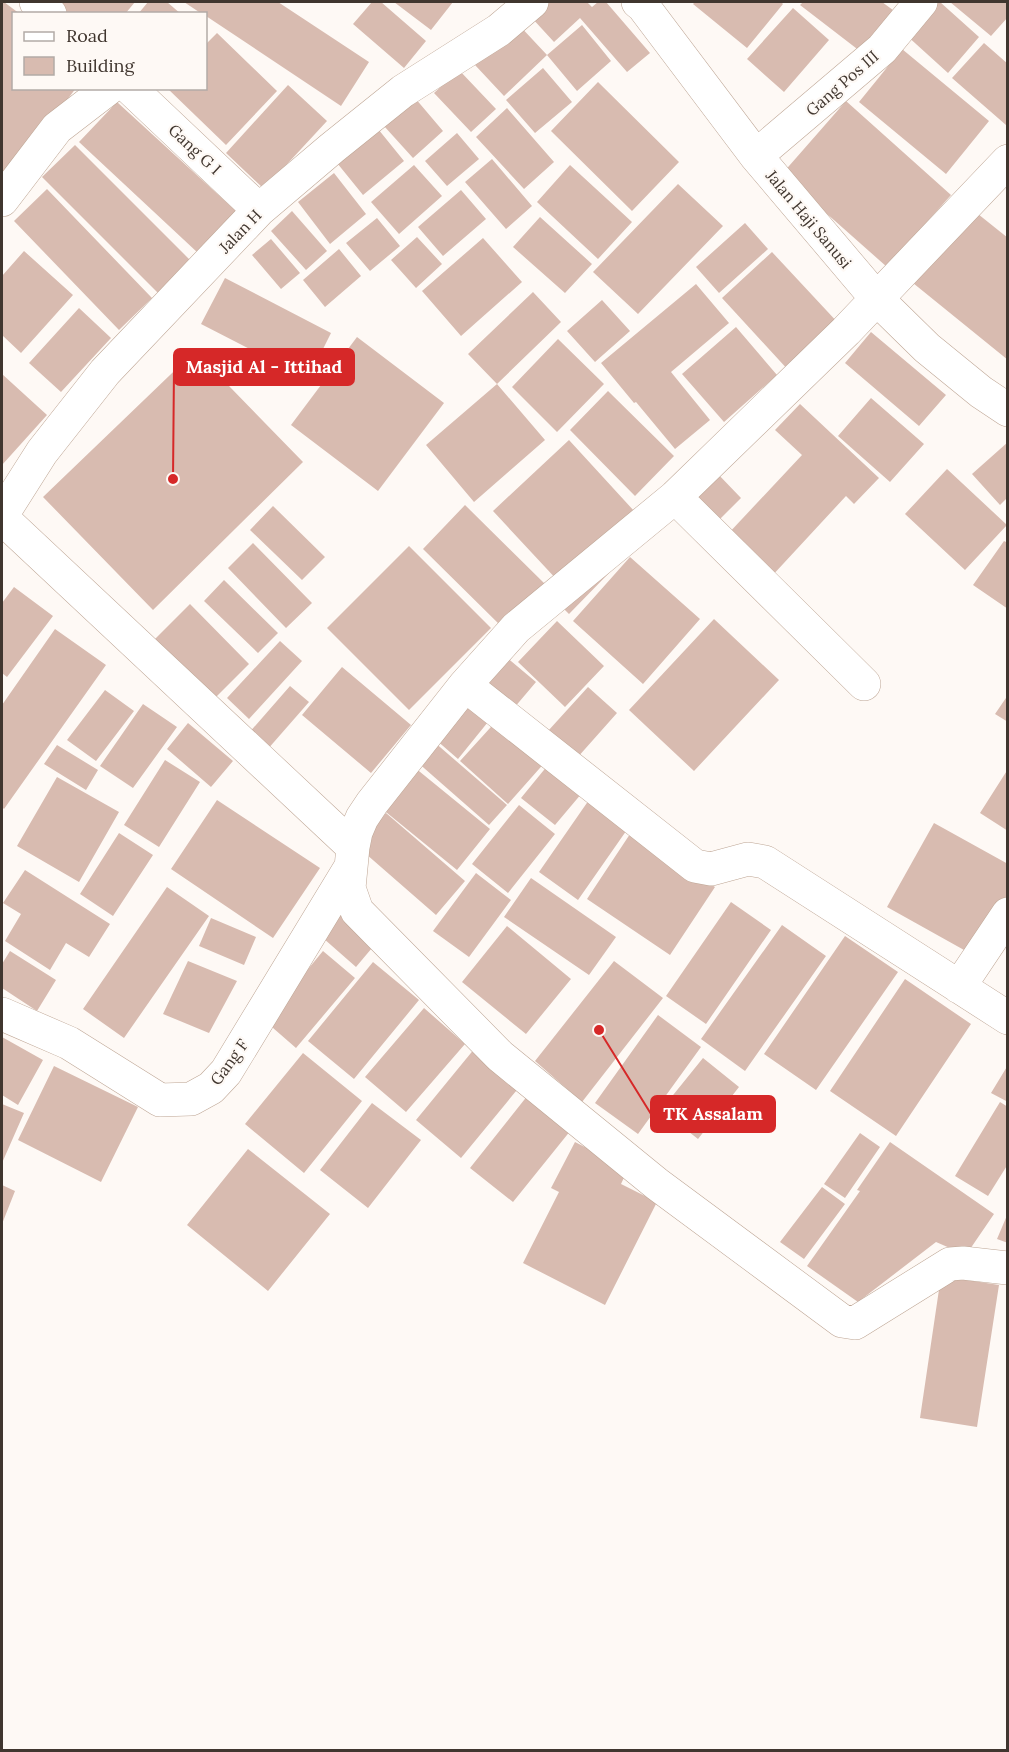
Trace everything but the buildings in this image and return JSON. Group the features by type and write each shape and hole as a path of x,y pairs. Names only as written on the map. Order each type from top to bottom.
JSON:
{"street":[{"path":"36,2 48,12"},
{"name":"Jalan H","path":"2,517 42,452 105,372 259,210 403,91 499,30 532,2"},
{"name":"Gang Pos III","path":"756,156 882,49 921,2"},
{"name":"Jalan Haji Sanusi","path":"643,3 756,156 877,299 927,348 981,392 1008,410"},
{"path":"2,200 57,128 106,90"},
{"name":"Gang G I","path":"132,90 259,210"},
{"path":"1008,161 877,299 675,497 516,628 465,685 362,818 356,832 351,858 349,888 357,911 500,1056 657,1184 842,1321 855,1323 950,1264 963,1263 1008,1268"},
{"path":"675,497 864,684"},
{"path":"2,517 351,858"},
{"path":"465,685 695,866 711,869 748,859 765,862 1008,1018"},
{"name":"Gang F","path":"2,1014 69,1043 160,1100 192,1099 211,1089 226,1072 351,858"},
{"path":"959,987 1008,914"}],"place":[{"name":"Masjid Al - Ittihad","path":"173,479"},
{"name":"TK Assalam","path":"599,1030"}]}
